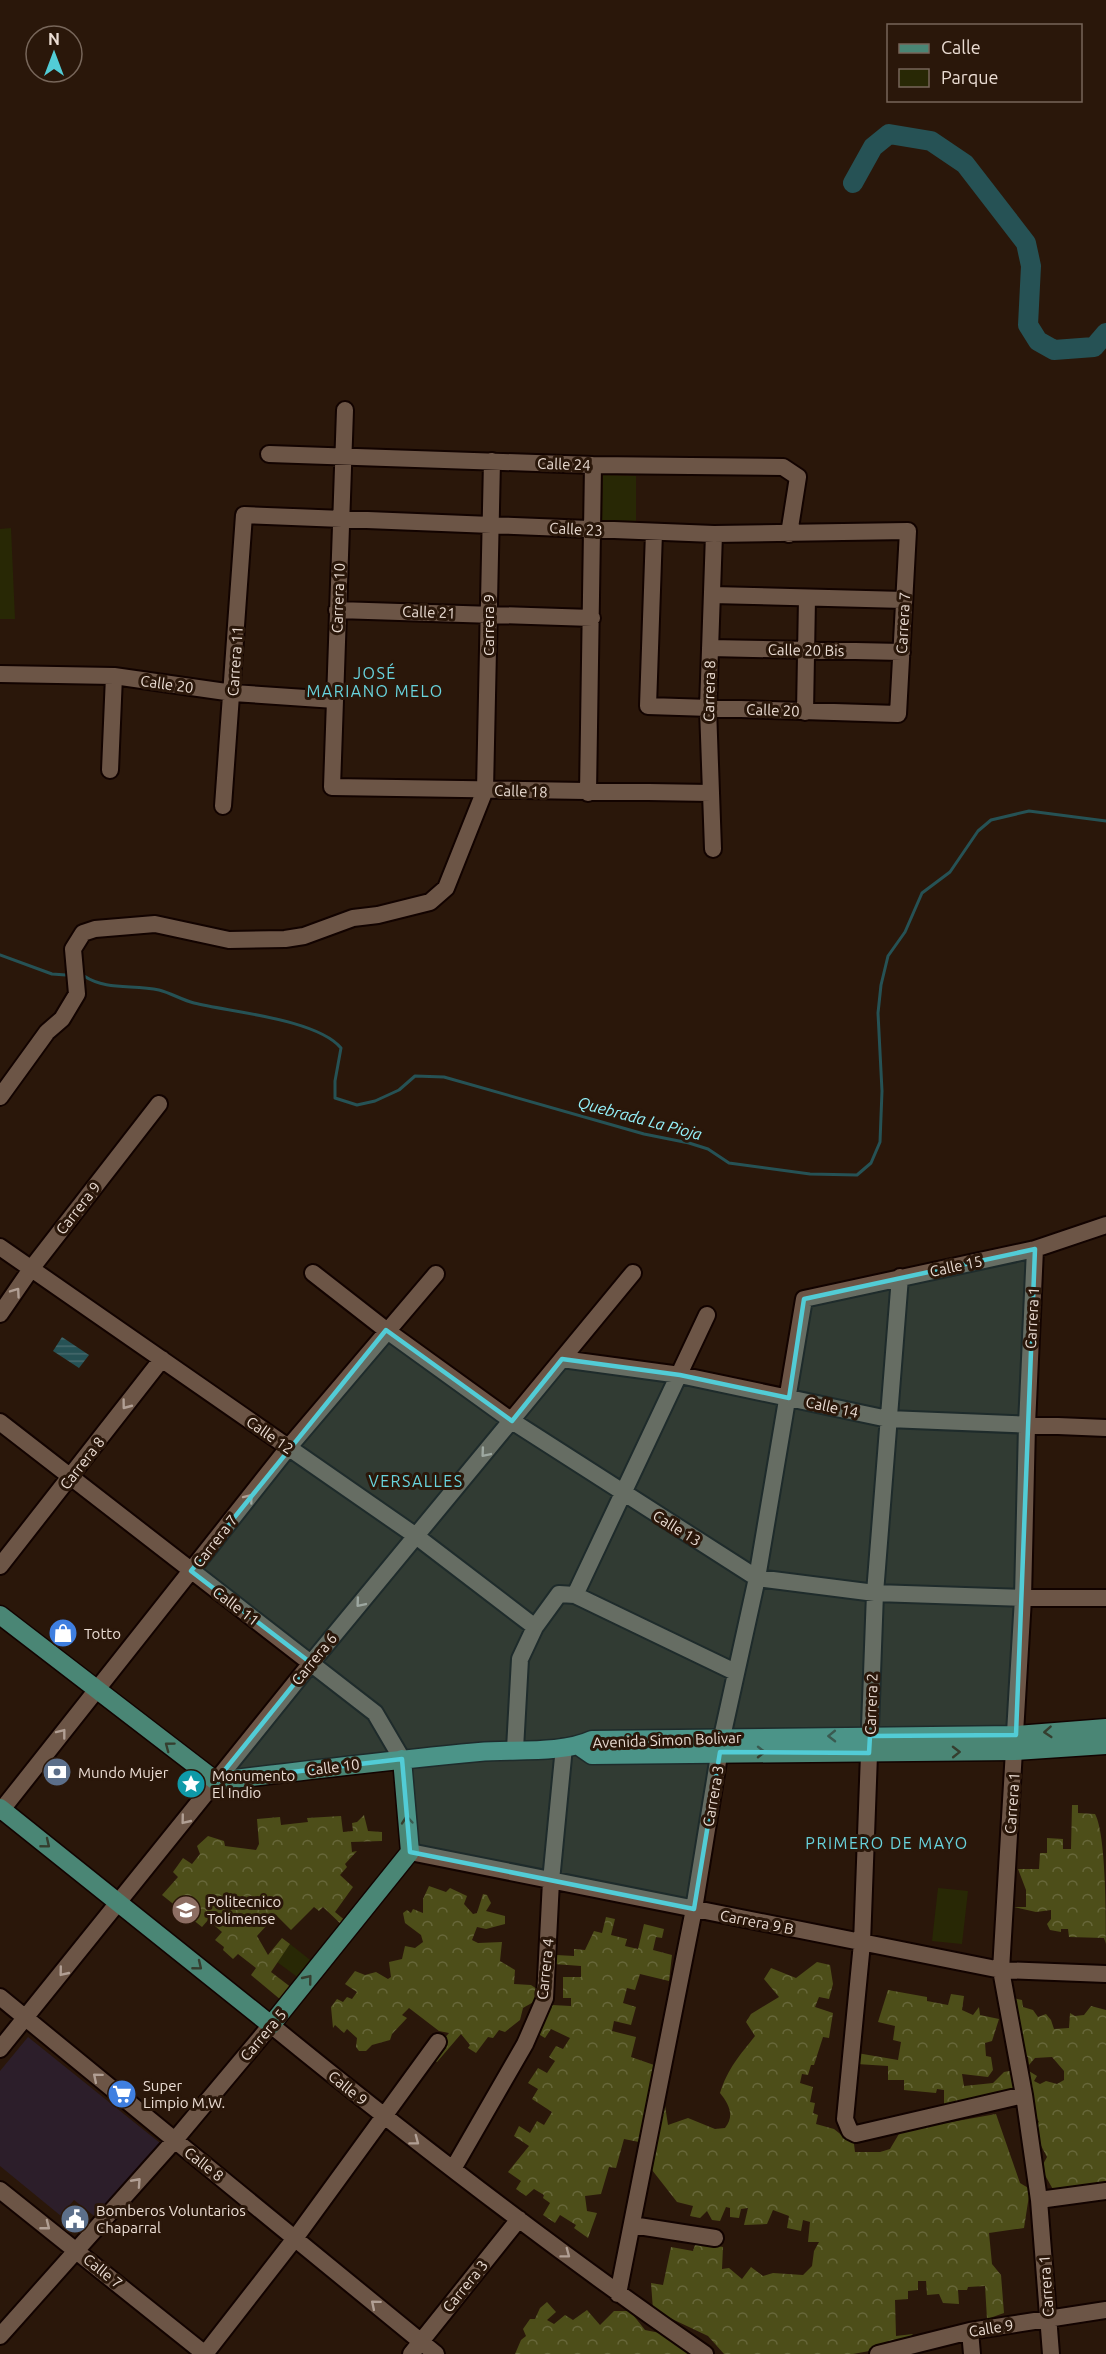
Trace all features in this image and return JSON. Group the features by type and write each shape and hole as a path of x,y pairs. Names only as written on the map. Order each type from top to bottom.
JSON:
{"main road":[{"path":"0,1615 216,1781"},
{"name":"Avenida Simon Bolivar","path":"1015,1743 1106,1728"},
{"name":"Avenida Simon Bolivar","path":"571,1747 592,1755 721,1745 1015,1743 1106,1745"},
{"name":"Calle 10","path":"216,1781 402,1759 515,1749 571,1747"},
{"path":"402,1759 410,1852"},
{"name":"Calle 9","path":"1,1810 271,2025"},
{"name":"Carrera 5","path":"271,2025 410,1852"}],"street":[{"name":"Carrera 10","path":"332,787 345,410"},
{"name":"Calle 24","path":"268,454 593,465 783,468 798,477 789,534"},
{"name":"Carrera 9","path":"485,790 492,461"},
{"path":"588,793 593,465"},
{"name":"Calle 23","path":"244,515 714,534 908,531"},
{"name":"Carrera 11","path":"223,806 233,693 244,515"},
{"name":"Carrera 7","path":"898,714 908,531"},
{"name":"Calle 20","path":"654,532 648,706 898,714"},
{"name":"Carrera 8","path":"713,849 708,708 714,534"},
{"path":"712,595 904,600"},
{"path":"805,711 807,598"},
{"name":"Calle 21","path":"337,610 592,618"},
{"name":"Calle 20 Bis","path":"710,648 902,652"},
{"name":"Calle 20","path":"0,674 114,676 233,693 334,700"},
{"path":"110,770 114,676"},
{"name":"Calle 18","path":"332,787 588,793 711,793"},
{"path":"2,1095 47,1032 62,1019 77,994 73,949 83,933 95,929 155,924 229,940 266,941 304,936 353,918 378,915 430,902 446,888 485,790"},
{"name":"Carrera 9","path":"0,1314 31,1269 159,1104"},
{"name":"Calle 15","path":"804,1299 1035,1249 1106,1225"},
{"name":"Calle 12","path":"0,1247 417,1536 535,1627"},
{"name":"Carrera 1","path":"1035,1249 1027,1425 1023,1598 1001,1970 1040,2200 1051,2354"},
{"name":"Calle 13","path":"313,1273 386,1330 512,1421 757,1578 875,1593 1106,1598"},
{"name":"Carrera 6","path":"0,2049 311,1663 633,1273"},
{"name":"Carrera 7","path":"1,1810 288,1448 386,1330 436,1274"},
{"name":"Carrera 2","path":"900,1277 875,1593 862,1943 845,2119 850,2131 856,2134 1024,2095"},
{"name":"Carrera 3","path":"618,2294 694,1909 735,1672 757,1578 804,1299"},
{"path":"575,1595 681,1375 707,1315"},
{"name":"Carrera 8","path":"0,1566 162,1359"},
{"name":"Calle 14","path":"562,1359 681,1375 888,1419 1106,1428"},
{"name":"Calle 11","path":"0,1422 375,1713 402,1759"},
{"path":"515,1749 520,1659 535,1627 559,1594 575,1595 735,1672"},
{"name":"Carrera 4","path":"453,2169 525,2043 545,1998 551,1881 571,1747"},
{"name":"Carrera 9 B","path":"410,1852 1001,1970 1106,1974"},
{"name":"Calle 8","path":"0,1997 174,2141 296,2237 415,2348 436,2354"},
{"name":"Calle 9","path":"271,2025 383,2116 618,2294 705,2354"},
{"name":"Carrera 5","path":"0,2336 174,2141 271,2025"},
{"path":"205,2354 296,2237 438,2042"},
{"name":"Calle 7","path":"0,2190 205,2354"},
{"path":"1040,2200 1106,2190"},
{"name":"Carrera 3","path":"415,2348 519,2219"},
{"path":"632,2225 716,2238"},
{"name":"Calle 9","path":"889,2352 970,2331 1106,2310"},
{"path":"970,2331 972,2354"}],"highlighted area":[{"path":"1035,1249 1016,1735 870,1736 869,1753 720,1752 694,1909 410,1852 402,1759 216,1781 311,1663 191,1571 386,1330 512,1421 562,1359 680,1375 789,1398 804,1299"}],"shaded area":[{"path":"28,2037 160,2143 98,2219 74,2200 61,2216 0,2166 0,2071"}],"green space":[{"path":"603,475 636,476 636,523 602,523"},
{"path":"11,528 15,619 0,619 0,529"},
{"path":"1072,1805 1078,1805 1078,1813 1095,1814 1099,1824 1105,1876 1106,1944 1104,1938 1069,1937 1068,1929 1061,1929 1061,1932 1050,1930 1047,1924 1051,1919 1051,1910 1036,1912 1014,1907 1026,1907 1026,1890 1018,1869 1039,1869 1040,1853 1047,1853 1047,1838 1063,1839 1063,1849 1071,1849"},
{"path":"364,1815 368,1831 382,1832 382,1841 351,1842 352,1852 357,1851 345,1864 347,1867 340,1875 353,1887 335,1912 347,1922 344,1927 323,1907 319,1911 314,1907 291,1930 276,1915 257,1936 268,1955 282,1938 290,1944 271,1972 292,1988 281,2000 251,1975 256,1968 238,1954 233,1959 223,1950 224,1947 215,1940 222,1932 208,1920 202,1927 162,1895 178,1877 173,1872 183,1858 192,1864 200,1854 197,1846 208,1836 224,1841 225,1846 256,1850 259,1844 257,1819 280,1817 281,1825 308,1822 307,1818 341,1816 343,1832 353,1831 352,1823 357,1822"},
{"path":"429,1886 446,1892 450,1888 467,1896 464,1904 473,1914 477,1913 483,1894 487,1895 491,1903 486,1911 505,1916 505,1924 486,1929 477,1927 472,1940 478,1943 502,1942 500,1961 515,1970 514,1984 531,1985 540,1991 538,1998 523,2008 520,2020 505,2032 499,2030 493,2038 488,2037 476,2053 468,2048 470,2045 461,2034 437,2062 428,2057 449,2033 439,2031 409,2008 402,2015 407,2018 392,2034 390,2040 372,2045 366,2051 359,2051 356,2047 357,2038 347,2029 344,2033 335,2025 333,2028 331,2007 337,1999 343,2002 347,1997 352,1999 357,1992 345,1984 355,1971 365,1975 376,1972 388,1979 391,1977 389,1962 402,1959 405,1946 415,1948 423,1942 421,1935 405,1923 403,1913 407,1910 411,1913 413,1909 423,1913 423,1899"},
{"path":"938,1888 968,1891 962,1944 932,1941"},
{"path":"606,1917 615,1919 611,1935 627,1939 625,1946 638,1949 644,1924 664,1929 662,1938 656,1937 653,1950 672,1955 669,1981 640,1974 635,1990 627,1988 623,2003 636,2007 631,2025 614,2021 612,2031 636,2037 631,2057 657,2066 644,2140 639,2142 624,2139 616,2168 609,2167 601,2194 585,2196 587,2211 597,2213 588,2238 574,2228 576,2225 560,2215 555,2223 543,2215 550,2203 543,2198 544,2195 534,2189 526,2196 516,2189 521,2181 508,2172 529,2146 514,2136 519,2126 530,2133 537,2121 544,2125 552,2112 532,2099 538,2089 528,2083 538,2068 547,2073 555,2061 549,2057 556,2046 563,2049 570,2038 551,2029 545,2038 535,2032 549,2001 552,2005 571,2006 571,1998 563,1998 563,1977 581,1977 581,1966 554,1964 556,1955 574,1956 574,1949 585,1950 594,1931 602,1933"},
{"path":"290,1944 314,1963 300,1979 277,1962"},
{"path":"817,1962 830,1965 833,1984 829,1999 819,1997 815,2007 833,2013 829,2038 823,2037 814,2065 811,2065 808,2075 802,2074 800,2083 813,2087 810,2102 815,2103 813,2113 818,2115 816,2124 834,2129 844,2137 853,2136 855,2152 880,2152 890,2149 903,2127 927,2121 946,2123 996,2114 1020,2183 1030,2189 1024,2228 989,2233 992,2264 1001,2275 1004,2313 987,2319 985,2286 958,2290 959,2304 943,2303 939,2294 927,2295 926,2281 918,2281 918,2290 908,2291 908,2299 895,2300 896,2336 913,2334 902,2345 853,2354 724,2354 708,2336 653,2310 651,2283 663,2285 671,2247 693,2251 696,2242 723,2247 722,2269 729,2268 742,2279 751,2267 763,2276 773,2273 803,2275 812,2266 814,2251 819,2242 808,2242 810,2222 803,2220 801,2231 787,2228 789,2216 773,2210 767,2224 744,2225 748,2208 741,2209 739,2218 730,2217 730,2208 726,2207 720,2221 712,2220 707,2211 700,2218 690,2216 693,2206 677,2202 652,2170 651,2142 664,2099 668,2125 688,2118 715,2129 725,2128 730,2119 730,2110 720,2093 731,2069 755,2036 746,2022 751,2014 779,1997 764,1979 771,1968 796,1978"},
{"path":"888,1990 927,1997 927,2001 948,2005 951,1994 964,1996 962,2010 973,2015 979,2007 980,2015 999,2019 992,2041 985,2043 986,2056 991,2057 993,2070 988,2077 962,2074 964,2086 993,2083 1004,2072 1014,2070 1020,2090 944,2110 944,2090 937,2089 936,2093 904,2090 904,2080 888,2080 888,2066 857,2064 857,2053 898,2060 901,2042 893,2040 895,2026 878,2022"},
{"path":"1013,1998 1022,2000 1023,2007 1033,2010 1038,2017 1046,2014 1054,2029 1069,2028 1070,2013 1075,2016 1084,2015 1091,2006 1106,2010 1106,2185 1055,2193 1041,2168 1047,2157 1037,2138 1034,2126 1039,2122 1034,2114 1024,2068 1037,2076 1034,2081 1040,2084 1046,2081 1057,2084 1064,2080 1064,2071 1052,2057 1035,2058 1029,2065 1028,2057 1022,2054 1018,2013 1012,2007"},
{"path":"547,2302 556,2312 547,2320 554,2324 565,2315 573,2320 587,2310 600,2325 614,2311 630,2311 645,2330 665,2334 699,2354 515,2354 521,2340 526,2336 523,2329 530,2319 535,2319 540,2308"}],"water":[{"path":"62,1337 89,1355 79,1368 53,1351"}],"waterway":[{"path":"853,183 873,147 889,134 931,141 965,164 1026,243 1031,266 1028,325 1038,341 1054,350 1094,347 1106,333"},
{"name":"Quebrada La Pioja","path":"84,976 102,984 159,990 194,1003 272,1018 313,1030 329,1038 341,1048 335,1081 335,1098 357,1105 375,1101 399,1090 415,1076 444,1077 644,1134 689,1143 708,1149 729,1163 810,1174 857,1175 871,1163 880,1142 882,1091 878,1013 881,985 888,956 905,932 922,893 950,872 978,831 991,820 1029,811 1106,821"},
{"name":"Quebrada La Pioja","path":"0,955 52,974 66,975"}],"place":[{"name":"Totto","path":"63,1633"},
{"name":"Mundo Mujer","path":"57,1772"},
{"name":"Monumento El Indio","path":"191,1784"},
{"name":"Politecnico Tolimense","path":"186,1910"},
{"name":"Super Limpio M.W.","path":"122,2094"},
{"name":"Bomberos Voluntarios Chaparral","path":"75,2219"}],"district":[{"name":"JOSÉ MARIANO MELO","path":"375,682"},
{"name":"VERSALLES","path":"416,1481"},
{"name":"PRIMERO DE MAYO","path":"887,1843"}]}
